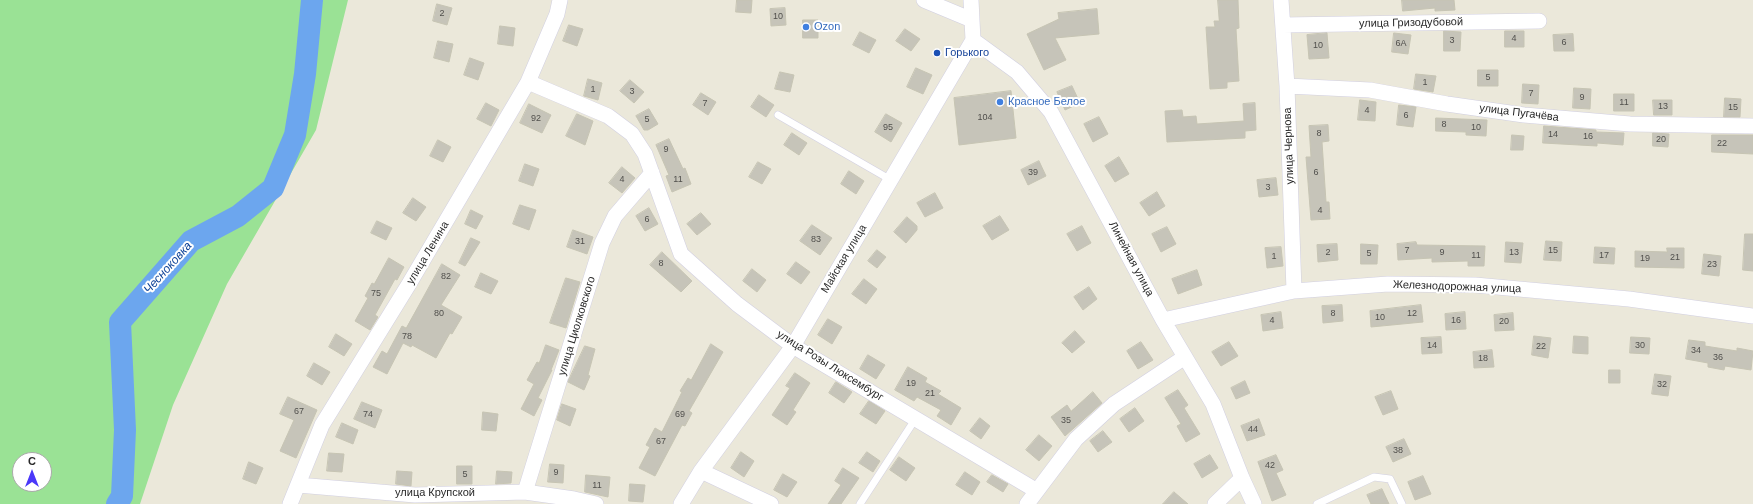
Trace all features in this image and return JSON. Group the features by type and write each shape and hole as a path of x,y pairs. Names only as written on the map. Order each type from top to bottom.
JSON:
{"street":[{"name":"улица Ленина","path":"290,504 322,425 409,284 528,82 557,14 560,0"},
{"path":"924,0 972,20"},
{"path":"971,0 973,40"},
{"name":"улица Чернова","path":"1281,0 1287,86 1294,291"},
{"name":"улица Гризодубовой","path":"1283,25 1539,21"},
{"name":"Майская улица","path":"681,504 701,471 793,346 973,40"},
{"name":"Линейная улица","path":"973,40 1017,72 1051,112 1163,320 1214,404 1242,478 1254,504"},
{"name":"улица Розы Люксембург","path":"528,82 608,116 632,134 645,154 681,254 737,304 793,346 1037,491"},
{"name":"улица Пугачёва","path":"1287,86 1370,90 1447,104 1524,115 1630,124 1753,126"},
{"name":"улица Циолковского","path":"526,492 602,243 615,216 652,173"},
{"name":"Железнодорожная улица","path":"1163,320 1294,291 1388,284 1475,285 1629,298 1753,316"},
{"path":"1027,504 1076,439 1114,404 1185,357"},
{"path":"701,471 771,504"},
{"path":"1215,504 1242,478"},
{"name":"улица Крупской","path":"298,485 414,500 526,492 574,498 596,504"}],"lane":[{"path":"778,115 891,180"},
{"path":"860,504 916,418"},
{"path":"1317,504 1374,477 1390,479 1402,504"}],"green space":[{"path":"0,0 348,0 316,130 227,284 173,405 140,504 0,504"}],"building":[{"path":"737,0 752,0 751,13 736,12"},
{"path":"1218,0 1238,0 1239,28 1236,29 1239,81 1227,82 1227,88 1210,89 1206,27 1215,27 1214,21 1219,21"},
{"path":"1402,0 1454,0 1455,10 1435,11 1435,8 1403,11"},
{"path":"437,4 452,8 447,25 433,21"},
{"path":"785,8 786,25 771,26 770,9"},
{"path":"1097,9 1099,34 1055,38 1066,60 1044,70 1027,34 1059,19 1058,13"},
{"path":"803,20 818,20 818,38 803,38"},
{"path":"569,25 583,29 577,46 563,41"},
{"path":"500,26 515,28 513,46 498,44"},
{"path":"905,29 920,39 911,51 896,41"},
{"path":"1444,31 1461,32 1460,51 1444,51"},
{"path":"1505,31 1524,31 1524,47 1505,47"},
{"path":"860,32 876,40 869,53 853,45"},
{"path":"1327,33 1329,58 1309,59 1307,35"},
{"path":"1394,33 1411,35 1408,54 1392,52"},
{"path":"1573,34 1574,51 1554,51 1553,35"},
{"path":"438,41 453,44 449,62 434,58"},
{"path":"470,58 484,63 478,80 464,75"},
{"path":"916,68 932,75 923,94 907,87"},
{"path":"1478,70 1498,70 1498,86 1478,86"},
{"path":"780,72 794,75 790,92 775,89"},
{"path":"1416,74 1436,76 1433,92 1414,89"},
{"path":"588,79 602,83 598,100 584,96"},
{"path":"630,80 644,92 634,103 620,91"},
{"path":"1523,84 1539,85 1538,104 1522,103"},
{"path":"1072,86 1080,103 1065,110 1057,92"},
{"path":"1574,88 1591,89 1590,109 1573,108"},
{"path":"1011,91 1016,138 959,145 954,98"},
{"path":"701,93 716,102 708,115 693,105"},
{"path":"1614,94 1634,94 1634,111 1614,111"},
{"path":"759,95 774,105 766,117 751,107"},
{"path":"1725,98 1741,99 1740,117 1724,117"},
{"path":"1360,100 1376,102 1375,121 1358,120"},
{"path":"1653,100 1672,100 1672,115 1654,115"},
{"path":"486,103 499,110 491,126 477,119"},
{"path":"1255,103 1256,130 1245,131 1245,138 1167,142 1165,111 1182,110 1183,117 1196,116 1197,124 1244,121 1243,104"},
{"path":"529,104 551,115 542,133 520,123"},
{"path":"1399,105 1416,107 1413,127 1397,125"},
{"path":"649,109 658,124 648,130 644,130 636,116"},
{"path":"577,114 593,121 585,145 566,136"},
{"path":"886,114 902,123 891,142 875,132"},
{"path":"1099,117 1108,134 1093,142 1084,124"},
{"path":"1436,118 1487,120 1486,136 1466,135 1466,132 1436,131"},
{"path":"1328,125 1329,141 1322,142 1326,202 1329,202 1330,219 1311,220 1306,157 1311,157 1309,126"},
{"path":"1544,126 1596,130 1596,132 1624,133 1623,145 1597,143 1597,146 1543,143"},
{"path":"792,133 807,143 799,155 784,145"},
{"path":"1653,133 1669,134 1668,147 1653,146"},
{"path":"1512,135 1524,136 1523,150 1511,150"},
{"path":"1712,135 1753,135 1753,154 1712,152"},
{"path":"669,139 683,169 685,168 691,184 672,192 666,176 669,175 656,145"},
{"path":"438,140 451,147 443,162 430,156"},
{"path":"1119,157 1129,174 1115,182 1105,166"},
{"path":"1039,161 1046,176 1028,185 1021,170"},
{"path":"758,162 771,169 762,184 749,177"},
{"path":"525,164 539,169 533,186 519,181"},
{"path":"622,167 635,178 622,193 609,183"},
{"path":"849,171 864,181 856,194 841,184"},
{"path":"1276,178 1278,195 1259,197 1257,180"},
{"path":"1157,192 1165,206 1149,216 1140,203"},
{"path":"935,193 943,208 925,217 917,203"},
{"path":"413,198 426,207 416,221 403,213"},
{"path":"520,205 536,210 529,230 513,224"},
{"path":"649,208 658,224 645,231 636,216"},
{"path":"471,210 483,216 476,229 465,224"},
{"path":"701,213 711,224 697,235 687,224"},
{"path":"1000,216 1009,230 992,240 983,226"},
{"path":"907,217 917,226 917,230 906,243 894,232"},
{"path":"377,221 392,228 386,240 371,233"},
{"path":"812,225 832,238 820,255 800,241"},
{"path":"1082,226 1091,243 1077,251 1067,234"},
{"path":"1167,227 1176,244 1161,252 1152,234"},
{"path":"573,230 593,237 587,254 567,247"},
{"path":"1745,234 1753,234 1753,271 1743,270"},
{"path":"471,238 480,242 465,266 459,263"},
{"path":"1546,241 1562,242 1561,261 1544,260"},
{"path":"1416,242 1417,245 1485,246 1484,266 1468,266 1468,261 1432,262 1432,258 1398,260 1397,244"},
{"path":"1506,242 1523,243 1521,263 1505,262"},
{"path":"1337,244 1338,260 1318,262 1317,245"},
{"path":"1361,244 1378,245 1377,264 1361,264"},
{"path":"1281,247 1283,266 1267,268 1265,248"},
{"path":"1595,247 1615,248 1614,264 1594,263"},
{"path":"1667,248 1684,248 1684,268 1635,267 1635,251 1667,252"},
{"path":"877,250 886,257 877,268 868,261"},
{"path":"662,252 692,281 681,292 650,265"},
{"path":"1704,254 1721,256 1719,276 1702,274"},
{"path":"389,258 404,267 397,280 395,279 375,315 378,317 370,330 355,321 368,298 365,296 372,283 374,284"},
{"path":"796,262 810,272 801,284 787,274"},
{"path":"442,264 460,275 441,305 462,317 452,334 450,333 436,358 412,345 411,347 403,343 387,374 373,367 382,351 387,354 402,326 406,328"},
{"path":"752,269 766,280 757,292 743,281"},
{"path":"1197,270 1202,285 1178,294 1172,279"},
{"path":"481,273 498,281 491,294 475,287"},
{"path":"566,278 580,282 566,328 550,323"},
{"path":"864,279 877,289 866,304 852,294"},
{"path":"1089,287 1097,299 1083,310 1074,297"},
{"path":"1342,305 1343,321 1323,323 1322,306"},
{"path":"1421,305 1423,322 1371,327 1370,311"},
{"path":"1281,312 1283,328 1263,331 1261,315"},
{"path":"1465,312 1466,329 1446,330 1445,314"},
{"path":"1513,313 1514,330 1495,331 1494,315"},
{"path":"828,319 842,327 832,344 818,335"},
{"path":"1075,331 1085,342 1072,353 1062,343"},
{"path":"336,334 352,344 344,356 329,347"},
{"path":"1534,336 1551,338 1548,358 1532,355"},
{"path":"1574,336 1588,337 1588,354 1573,353"},
{"path":"1441,337 1442,353 1422,354 1421,338"},
{"path":"1631,337 1650,338 1649,354 1630,353"},
{"path":"1689,340 1705,342 1705,346 1737,351 1737,348 1753,351 1751,370 1725,366 1724,370 1708,367 1708,363 1686,359"},
{"path":"1141,342 1153,360 1138,369 1127,351"},
{"path":"1229,342 1238,356 1221,366 1212,352"},
{"path":"711,344 723,352 689,411 692,413 685,426 682,425 655,476 639,468 650,447 646,445 655,428 662,432 682,392 680,391 688,378 691,380"},
{"path":"546,345 559,350 552,370 538,398 542,400 534,416 521,409 534,384 527,380 537,362 539,363"},
{"path":"585,346 595,349 588,375 590,376 584,390 568,382"},
{"path":"1492,350 1494,367 1474,368 1473,352"},
{"path":"868,355 885,365 876,379 860,369"},
{"path":"314,363 330,372 322,385 307,376"},
{"path":"908,367 927,378 925,382 941,391 938,394 961,408 951,425 937,416 941,410 917,397 914,401 895,390"},
{"path":"1609,370 1620,370 1620,383 1609,383"},
{"path":"795,373 810,383 793,410 796,412 787,425 772,415 790,388 786,386"},
{"path":"1655,374 1671,376 1668,396 1652,394"},
{"path":"1245,381 1250,393 1236,399 1231,388"},
{"path":"836,382 852,392 844,403 829,393"},
{"path":"1178,390 1188,405 1184,408 1200,434 1186,442 1177,426 1181,424 1165,398"},
{"path":"1391,391 1398,409 1383,415 1375,397"},
{"path":"1093,392 1102,403 1065,436 1051,417 1067,405 1071,411"},
{"path":"288,397 317,410 296,458 280,451 294,420 280,414"},
{"path":"869,401 885,411 876,424 860,414"},
{"path":"362,402 382,410 375,428 354,419"},
{"path":"562,404 576,409 570,426 557,420"},
{"path":"1135,408 1144,421 1129,432 1120,419"},
{"path":"483,412 498,414 496,431 482,430"},
{"path":"980,418 990,426 981,439 970,431"},
{"path":"1259,419 1265,435 1247,441 1241,426"},
{"path":"342,423 358,430 353,444 336,437"},
{"path":"1103,431 1112,442 1098,452 1090,441"},
{"path":"1039,435 1052,446 1039,461 1026,450"},
{"path":"1404,439 1411,454 1393,462 1386,447"},
{"path":"741,452 754,461 744,477 731,468"},
{"path":"867,452 880,461 873,472 859,463"},
{"path":"329,453 344,454 342,472 327,471"},
{"path":"1210,455 1218,468 1202,478 1194,464"},
{"path":"1276,455 1283,470 1276,473 1286,495 1272,501 1258,462"},
{"path":"899,457 915,468 906,481 890,470"},
{"path":"249,462 263,468 256,484 243,479"},
{"path":"550,464 564,465 563,483 548,482"},
{"path":"457,466 472,466 472,484 457,484"},
{"path":"843,468 859,478 841,504 828,504 841,485 835,481"},
{"path":"397,471 412,472 411,486 396,484"},
{"path":"497,471 512,472 511,483 496,484"},
{"path":"965,472 980,482 972,495 956,485"},
{"path":"783,474 797,482 787,497 774,490"},
{"path":"586,475 610,477 608,497 585,492"},
{"path":"992,475 1008,484 1003,492 987,482"},
{"path":"1423,476 1431,494 1415,500 1408,482"},
{"path":"630,484 645,485 643,502 629,501"},
{"path":"1382,489 1389,504 1371,504 1367,495"},
{"path":"1174,492 1188,504 1163,504"}],"waterway":[{"name":"Чесноковка","path":"117,504 122,496 125,430 120,322 191,241 238,216 273,188 295,135 305,74 312,0"}],"place":[{"name":"Ozon","path":"806,27"},
{"name":"Горького","path":"937,53"},
{"name":"Красное Белое","path":"1000,102"}]}
